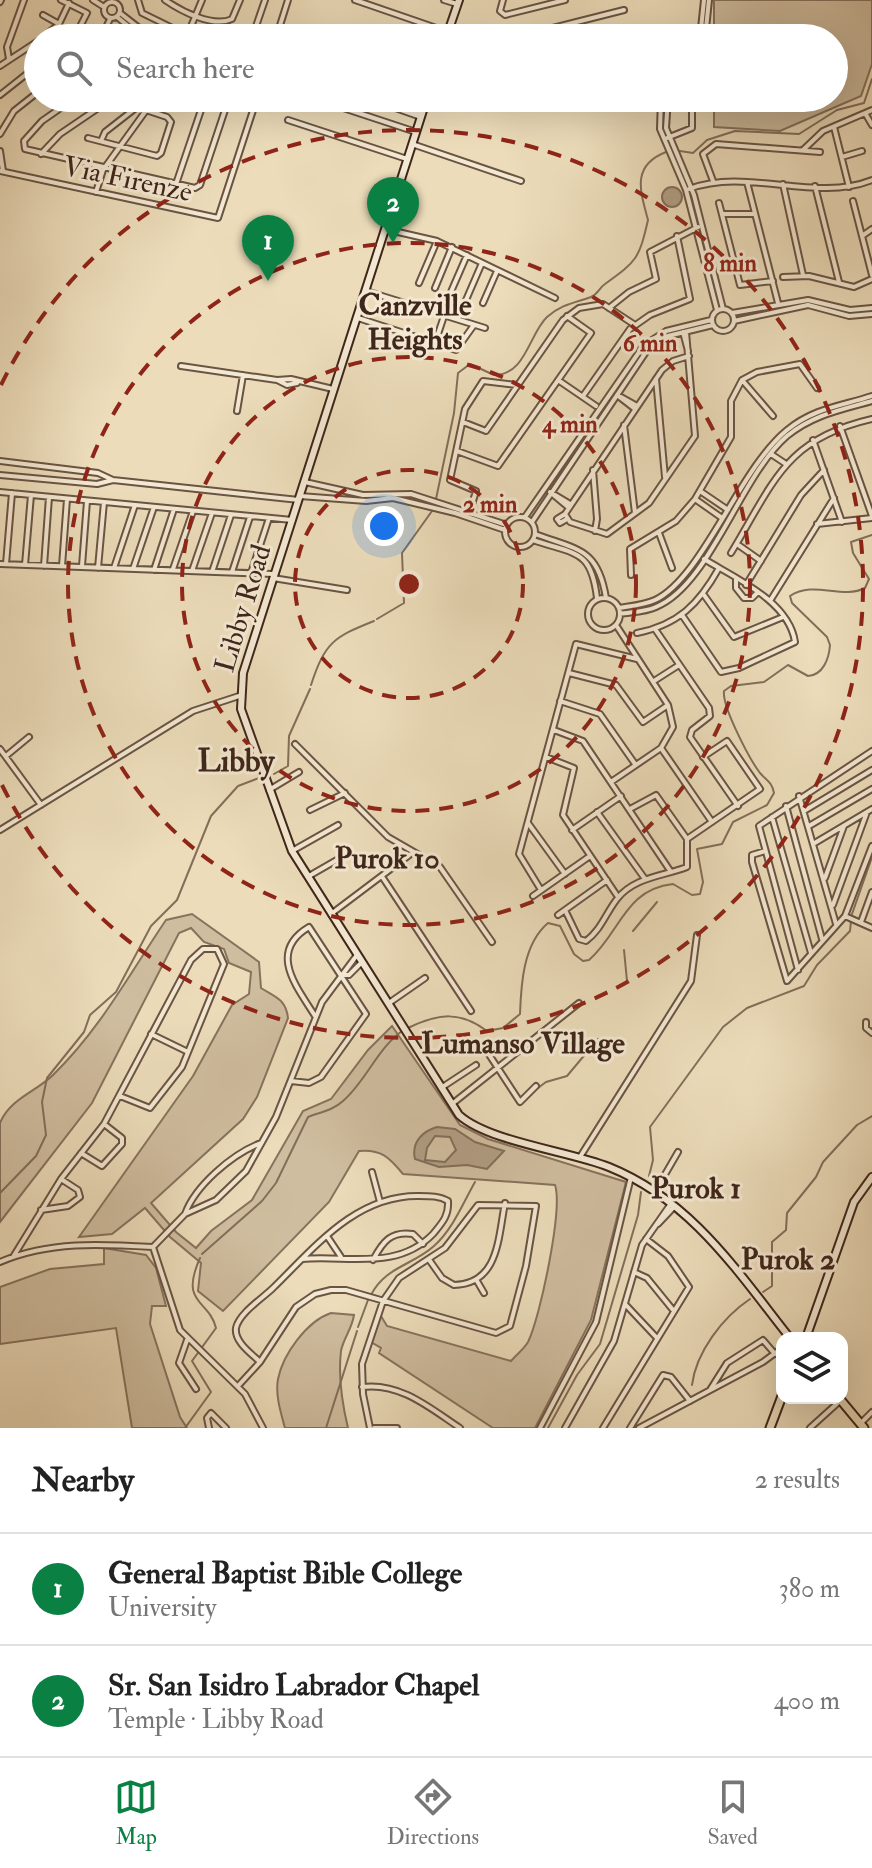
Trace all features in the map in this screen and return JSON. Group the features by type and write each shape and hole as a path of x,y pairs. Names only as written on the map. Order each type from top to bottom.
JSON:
{"main road":[{"path":"451,24 458,2"},
{"name":"Libby Road","path":"423,112 273,576 241,679 239,696 292,851 452,1104 475,1127 580,1157 656,1190 714,1242 785,1332"},
{"path":"808,1332 854,1202 872,1177"},
{"path":"770,1428 779,1404"},
{"path":"844,1404 862,1426"}],"street":[{"path":"9,59 7,47 24,0"},
{"path":"61,0 70,1 87,13 81,24"},
{"path":"93,0 106,6"},
{"path":"101,0 110,19"},
{"path":"138,0 142,13 164,24"},
{"path":"165,0 196,16 229,21 240,0"},
{"path":"193,24 202,0"},
{"path":"257,24 265,0"},
{"path":"280,24 288,0"},
{"path":"355,0 418,24"},
{"path":"444,0 458,2"},
{"path":"503,0 502,14 565,0"},
{"path":"704,24 706,0"},
{"path":"43,15 59,24 70,1"},
{"path":"106,6 114,1 118,15 128,24"},
{"path":"568,24 624,10"},
{"path":"108,24 118,15"},
{"path":"118,15 131,24"},
{"path":"0,66 24,50"},
{"path":"0,95 24,76"},
{"path":"0,134 14,111 24,103"},
{"path":"803,150 817,135 872,110"},
{"path":"55,112 25,139 25,149 195,188 200,185 224,112"},
{"path":"41,154 60,134 92,112"},
{"path":"101,141 105,132 131,112"},
{"path":"96,192 106,166 147,112"},
{"path":"88,138 155,156 161,153 171,120 153,112"},
{"path":"176,184 200,112"},
{"name":"Via Firenze","path":"2,171 218,218 252,112"},
{"path":"355,112 416,132"},
{"path":"412,112 422,115"},
{"path":"534,537 532,522 600,409 616,394 648,349 663,339 712,322 720,310 689,189 658,117 659,112"},
{"path":"666,112 667,138"},
{"path":"667,138 692,128 692,112"},
{"path":"865,113 872,125"},
{"path":"288,120 407,159"},
{"path":"834,126 849,187"},
{"path":"412,144 521,181"},
{"path":"713,181 703,154 716,144 820,152"},
{"path":"0,151 2,171"},
{"path":"842,157 862,151"},
{"path":"689,189 713,181 849,187 870,181 872,190"},
{"path":"747,182 779,306"},
{"path":"783,184 803,275"},
{"path":"815,186 839,282"},
{"path":"783,277 803,275 854,287 872,277 853,201"},
{"path":"719,203 741,288 773,281"},
{"path":"722,214 755,214"},
{"path":"609,308 629,292 656,279 650,252 699,227"},
{"path":"385,229 452,247 555,298"},
{"path":"862,236 872,229"},
{"path":"585,397 635,325 692,300 676,238"},
{"path":"419,283 437,241"},
{"path":"435,288 452,247"},
{"path":"450,294 467,255"},
{"path":"466,300 482,263"},
{"path":"483,303 497,271"},
{"path":"366,291 485,328"},
{"path":"720,310 732,313 808,300 850,310 872,311"},
{"path":"463,422 486,431 567,316 581,307 602,304 635,325"},
{"path":"616,394 640,350 655,336 712,322 725,331 734,321 779,306"},
{"path":"732,313 734,321"},
{"path":"435,343 444,316"},
{"path":"457,451 498,466 591,333 567,316"},
{"path":"358,318 456,350 474,325"},
{"path":"685,332 689,353 696,432 674,467 649,503 607,534 566,517 569,506 656,378 668,363 689,353"},
{"path":"631,575 630,549 676,521 695,499 731,437 731,401 742,380 757,372 800,364 817,388"},
{"path":"181,366 334,390"},
{"path":"237,411 243,375"},
{"path":"656,378 665,480"},
{"path":"558,380 600,409"},
{"path":"742,380 773,416"},
{"path":"469,514 476,491 450,480 465,409 483,381 517,385"},
{"path":"647,391 658,395"},
{"path":"616,394 636,408"},
{"path":"619,611 656,607 675,596 703,558 769,452 789,435 822,414 872,399"},
{"path":"525,517 538,498 550,492 600,409"},
{"path":"731,553 786,464 813,440 840,426 871,419 872,427"},
{"path":"624,425 635,513"},
{"path":"817,524 872,517 840,426"},
{"path":"615,438 626,442"},
{"path":"813,440 842,522"},
{"path":"769,452 786,464"},
{"path":"0,461 98,473 113,480 299,498 322,499 337,493 411,494 506,527"},
{"path":"664,464 674,467"},
{"path":"593,470 595,531"},
{"path":"746,585 801,495 824,470"},
{"path":"0,475 97,484 113,480"},
{"path":"304,482 326,484 337,493 366,501 393,498 469,514"},
{"path":"584,484 595,487"},
{"path":"700,491 730,511"},
{"path":"0,492 292,520"},
{"path":"550,492 569,506"},
{"path":"12,493 3,564 251,573 347,590"},
{"path":"25,565 31,495"},
{"path":"44,566 49,497"},
{"path":"538,498 544,502"},
{"path":"770,601 834,498"},
{"path":"62,566 67,499"},
{"path":"695,499 725,519"},
{"path":"81,567 87,501"},
{"path":"98,568 104,502"},
{"path":"114,568 135,505"},
{"path":"133,569 154,507"},
{"path":"532,508 538,513"},
{"path":"154,570 174,509"},
{"path":"173,570 193,511"},
{"path":"192,571 212,513"},
{"path":"212,572 231,515"},
{"path":"232,572 250,517"},
{"path":"506,527 515,517 525,517 532,522"},
{"path":"251,573 269,518"},
{"path":"619,611 653,601 670,590 725,519"},
{"path":"506,527 508,541 517,547 534,537 587,554 603,579 606,598 619,611"},
{"path":"658,532 672,568"},
{"path":"534,537 584,559 594,580 597,599"},
{"path":"737,544 761,561"},
{"path":"682,615 724,673 793,644 796,638 770,601 697,555"},
{"path":"637,633 655,629 682,615 704,595 719,568"},
{"path":"594,580 603,579"},
{"path":"736,579 736,588 744,598 752,598 758,592"},
{"path":"704,595 734,637 783,617"},
{"path":"606,598 597,599 589,609 590,622 604,630 616,625"},
{"path":"611,782 661,748 673,727 668,705 616,625 619,611"},
{"path":"655,629 711,712 690,734 738,806"},
{"path":"541,890 519,856 576,644 637,659"},
{"path":"653,681 679,665"},
{"path":"568,673 616,685 643,722 668,705"},
{"path":"0,830 193,711 239,696"},
{"path":"560,701 600,714 635,764"},
{"path":"553,730 582,739 671,872"},
{"path":"6,756 29,737"},
{"path":"687,839 760,789 727,741 703,757"},
{"path":"295,744 388,837 440,867 492,942"},
{"path":"661,748 712,823"},
{"path":"0,749 41,805"},
{"path":"798,970 759,826 799,796 872,751"},
{"path":"545,757 574,768 562,810 572,830 618,897"},
{"path":"804,811 872,770"},
{"path":"269,790 299,772"},
{"path":"808,827 872,789"},
{"path":"310,810 345,793"},
{"path":"565,910 579,939 586,941 618,897 645,879 688,865 687,839 655,794 630,809"},
{"path":"572,830 621,796"},
{"path":"799,796 836,924"},
{"path":"786,806 822,939"},
{"path":"813,844 869,810"},
{"path":"832,908 869,810"},
{"path":"597,812 645,879"},
{"path":"772,816 811,953"},
{"path":"528,823 565,874"},
{"path":"292,851 338,825"},
{"path":"824,880 845,825"},
{"path":"765,851 751,859 785,980 798,970 836,924 850,917 872,846"},
{"path":"331,914 383,878 412,853"},
{"path":"533,896 590,856"},
{"path":"307,877 342,857"},
{"path":"383,878 471,1011"},
{"path":"558,915 607,880"},
{"path":"861,922 872,892"},
{"path":"850,917 872,928"},
{"path":"291,1081 309,1083 321,1077 365,1017 365,1010 314,930 306,928 287,961 291,977 315,1016"},
{"path":"580,1157 691,981 697,935"},
{"path":"13,1257 61,1179 104,1124 195,954 203,949 217,949 224,964 179,1073 152,1107 147,1108 120,1096"},
{"path":"185,1214 225,1194 240,1180 263,1143 326,994 357,955"},
{"path":"342,975 349,975 361,963"},
{"path":"387,1004 425,978"},
{"path":"452,1104 579,1003"},
{"path":"866,1022 866,1028 872,1033"},
{"path":"151,1034 188,1052"},
{"path":"488,1053 520,1102 536,1086"},
{"path":"441,1088 476,1065"},
{"path":"81,1153 102,1166 122,1144 122,1138 104,1124"},
{"path":"0,1262 85,1244 153,1247 185,1214 197,1191 243,1152 263,1143"},
{"path":"656,1190 678,1152"},
{"path":"372,1172 380,1202"},
{"path":"540,1428 596,1322 631,1177"},
{"path":"40,1210 68,1206 80,1197 78,1190 61,1179"},
{"path":"260,1362 238,1340 237,1325 302,1259 326,1236 349,1216 380,1202 407,1196 447,1199 447,1217 423,1244 393,1258 302,1259"},
{"path":"430,1261 450,1284 477,1281 490,1269 505,1203"},
{"path":"238,1386 260,1362 296,1307 315,1294 346,1290 383,1301 496,1333 504,1331 510,1326 526,1266 536,1206 505,1203 475,1207 459,1236 430,1261 399,1278 383,1301 365,1353 362,1387 372,1428 397,1428"},
{"path":"565,1428 614,1341 646,1239 674,1204"},
{"path":"373,1260 382,1243 398,1233 413,1234 423,1244"},
{"path":"326,1236 341,1257"},
{"path":"603,1428 689,1284 668,1256 646,1239"},
{"path":"153,1247 163,1267 176,1320 187,1340 238,1386 254,1406 263,1428"},
{"path":"634,1272 645,1276 673,1310"},
{"path":"477,1281 484,1293"},
{"path":"625,1304 656,1337"},
{"path":"187,1340 179,1363 196,1389"},
{"path":"639,1428 709,1392 775,1354 763,1340 727,1363 709,1392"},
{"path":"630,1428 663,1375 671,1377 690,1402"},
{"path":"362,1387 398,1390 460,1428"},
{"path":"810,1428 835,1404"},
{"path":"862,1426 872,1412"},
{"path":"209,1428 207,1418 211,1413 226,1428"}],"shaded area":[{"path":"714,0 872,0 872,64 861,96 848,102 848,24 714,24"},
{"path":"714,112 824,112 780,131 714,127"},
{"path":"672,187 679,190 682,197 679,204 672,207 665,204 662,197 665,190"},
{"path":"192,914 259,962 261,988 282,1003 288,1018 257,1097 243,1119 151,1203 176,1232 196,1248 211,1231 252,1200 303,1111 331,1099 368,1050 392,1026 460,1125 488,1139 626,1182 591,1320 535,1428 493,1428 379,1353 381,1348 371,1342 381,1316 387,1326 511,1361 528,1342 538,1311 553,1239 557,1198 555,1185 403,1174 384,1155 359,1151 329,1202 223,1311 198,1291 201,1263 170,1237 145,1208 112,1234 79,1237 193,1076 232,1005 249,994 251,972 229,963 224,949 204,942 191,928 179,933 92,1103 0,1222 0,1123 5,1114 17,1101 54,1074 86,1038 166,920"},
{"path":"432,1129 455,1129 475,1142 504,1151 487,1169 467,1165 439,1167 415,1159 417,1142","holes":["435,1136 450,1137 456,1150 445,1162 425,1160 427,1148"]},
{"path":"104,1248 146,1255 156,1268 166,1306 152,1306 150,1324 180,1417 187,1428 132,1428 116,1328 0,1344 0,1287 50,1269 104,1264"},
{"path":"331,1313 354,1315 340,1360 341,1390 348,1428 285,1428 277,1391 285,1359 313,1323"}],"waterway":[{"path":"848,107 864,103 872,79"},
{"path":"680,151 693,153 707,140 735,131 799,134 834,112"},
{"path":"436,499 454,413 458,373 470,364 494,375 513,368 547,317 563,307 593,296 630,264 639,251 648,220 641,190 643,173 647,165 666,152"},
{"path":"377,619 404,603 402,553 432,511"},
{"path":"408,1028 430,1019 449,1016 468,1020 487,1031 503,1028 520,1014 528,953 548,923 560,926 574,954 583,961 589,960 644,894 673,884 692,895 700,894 703,882 697,849 722,844 733,822 767,805 774,793 738,733 727,709 724,691 731,686 764,682 788,665 808,676 818,673 827,661 830,645 827,637 792,603 790,596 809,590 847,592 865,588 869,579 853,553 851,542 872,535"},
{"path":"311,685 321,659 333,643 374,621"},
{"path":"274,774 288,766 289,736 310,689"},
{"path":"0,1193 36,1156 46,1135 42,1102 47,1078 84,1032 90,1015 116,992 151,926 177,900 211,816 238,786 259,778"},
{"path":"852,914 872,857"},
{"path":"633,931 657,902"},
{"path":"649,1176 653,1160 650,1127 723,1027 747,1008 804,986 817,965 850,931 851,921"},
{"path":"624,950 627,981"},
{"path":"202,1254 262,1201 276,1183 308,1117 343,1101 385,1047 402,1031"},
{"path":"538,1088 546,1082 567,1076 598,1039"},
{"path":"763,1292 772,1286 772,1242 786,1230 787,1213 816,1177 823,1162 857,1125 872,1116"},
{"path":"371,1295 384,1278 441,1239 475,1182"},
{"path":"548,1428 577,1375 600,1344 638,1215 641,1192"},
{"path":"185,1428 211,1392 192,1361 216,1328 194,1293 194,1273 200,1258"},
{"path":"692,1385 699,1360 712,1336 730,1315 750,1299"},
{"path":"358,1327 368,1300"},
{"path":"326,1428 357,1331"}],"place":[{"name":"Sr. San Isidro Labrador Chapel","path":"393,243"},
{"name":"General Baptist Bible College","path":"268,281"}],"district":[{"name":"Canzville Heights","path":"415,322"},
{"name":"Libby","path":"236,760"},
{"name":"Purok 10","path":"387,858"},
{"name":"Lumanso Village","path":"523,1043"},
{"name":"Purok 1","path":"696,1188"},
{"name":"Purok 2","path":"788,1259"}]}
